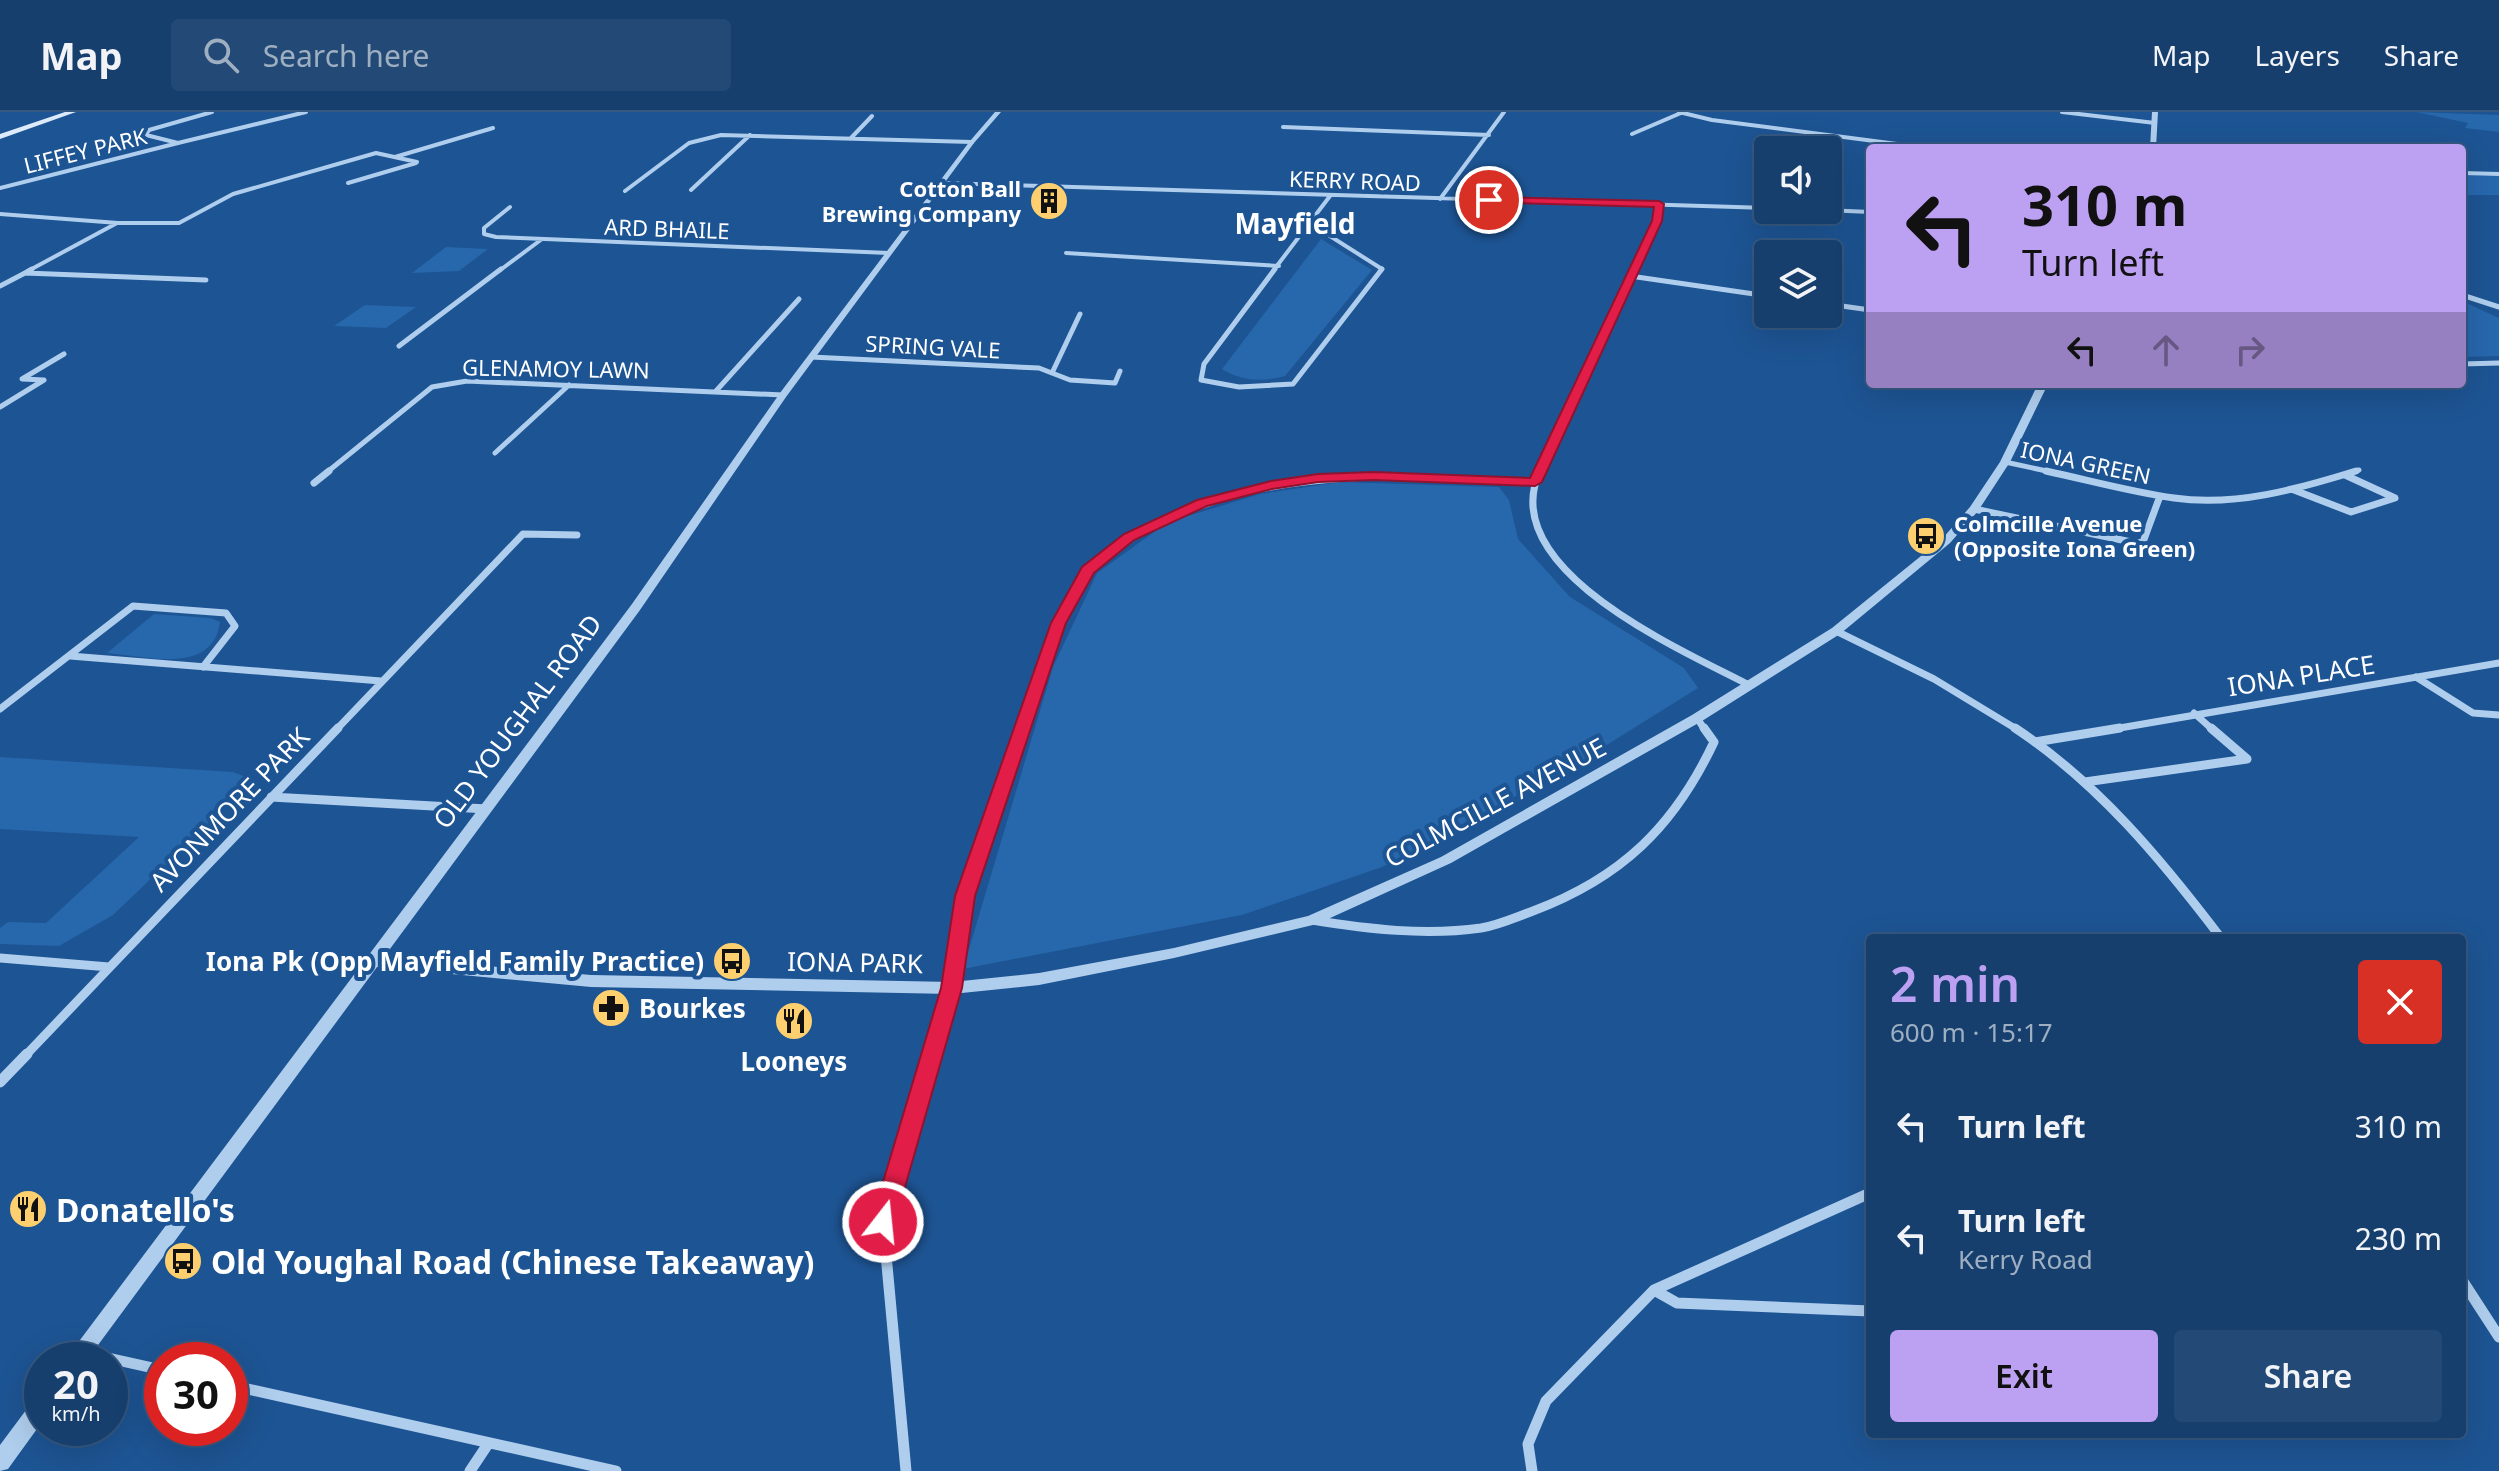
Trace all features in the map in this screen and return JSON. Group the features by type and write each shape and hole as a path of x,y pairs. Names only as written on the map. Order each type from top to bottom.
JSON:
{"main road":[{"path":"0,137 72,112"}],"street":[{"name":"LIFFEY PARK","path":"178,143 146,135 149,130 212,112"},
{"name":"LIFFEY PARK","path":"0,188 306,112"},
{"name":"OLD YOUGHAL ROAD","path":"88,1342 636,607 811,357 972,142 998,112"},
{"path":"1440,199 1504,112"},
{"path":"1632,134 1680,112 1712,120 1882,144"},
{"path":"2062,112 2155,123"},
{"path":"2153,144 2155,112"},
{"path":"851,138 872,116"},
{"path":"1283,127 1489,135"},
{"path":"394,157 493,128"},
{"path":"625,191 689,143 721,135 972,142"},
{"path":"691,190 750,135"},
{"path":"0,214 118,223 179,223 233,194 376,153 417,162 348,183"},
{"path":"2466,173 2499,174"},
{"name":"KERRY ROAD","path":"941,183 1754,207"},
{"path":"1311,224 1382,269 1293,384 1239,387 1201,380 1204,364 1330,196"},
{"path":"1659,204 1657,221 1535,482 1534,522 1554,557 1613,611 1747,684"},
{"name":"ARD BHAILE","path":"510,207 484,228 484,234 496,237 889,253"},
{"path":"1842,211 1866,212"},
{"path":"0,286 118,223"},
{"path":"399,346 542,239"},
{"path":"1066,253 1279,266"},
{"path":"25,273 206,280"},
{"path":"1630,276 1754,294"},
{"path":"2466,296 2499,307"},
{"path":"716,391 799,299"},
{"path":"1842,306 1866,309"},
{"path":"1052,373 1080,314"},
{"path":"0,407 44,380 22,379 64,354"},
{"name":"SPRING VALE","path":"811,357 1039,368 1070,380 1115,383 1120,371"},
{"path":"2466,364 2499,363"},
{"name":"GLENAMOY LAWN","path":"314,483 432,387 467,381 783,395"},
{"path":"495,453 569,385"},
{"name":"COLMCILLE AVENUE","path":"952,988 1039,979 1174,953 1312,920 1446,860 1697,718 1836,631 1946,541 1974,509 2005,462 2041,388"},
{"name":"IONA GREEN","path":"2005,462 2160,496 2204,500 2293,490 2359,470"},
{"name":"IONA GREEN","path":"2293,490 2351,512 2395,498 2344,475"},
{"path":"906,1471 883,1222 952,988 965,896 1058,623 1088,570 1129,537 1202,503 1271,485 1318,478 1374,476 1535,482"},
{"name":"IONA GREEN","path":"1974,509 2136,543 2143,542 2160,496"},
{"name":"AVONMORE PARK","path":"0,1082 523,534 577,535"},
{"path":"0,709 133,606 226,613 235,626 203,667"},
{"path":"1836,631 1940,683 2035,742 2085,782 2169,868 2218,934"},
{"path":"69,656 381,681"},
{"name":"IONA PLACE","path":"2035,742 2499,663"},
{"name":"IONA PLACE","path":"2415,677 2473,713 2499,715"},
{"name":"IONA PLACE","path":"2085,782 2247,759 2194,713"},
{"name":"COLMCILLE AVENUE","path":"1312,920 1367,929 1483,928 1559,903 1609,876 1646,846 1674,813 1701,774 1714,742 1697,718"},
{"path":"271,797 487,809"},
{"path":"0,958 109,967"},
{"name":"IONA PARK","path":"374,961 591,981 952,988"},
{"path":"1532,1471 1528,1444 1546,1401 1654,1290 1866,1195"},
{"path":"2466,1286 2499,1337"},
{"path":"1654,1290 1677,1303 1866,1311"},
{"path":"248,1389 616,1471"},
{"path":"0,1462 24,1429"},
{"path":"470,1471 488,1444"}],"shaded area":[{"path":"2416,112 2499,115 2499,132 2465,128 2468,123"},
{"path":"2466,175 2499,176 2499,195 2466,195"},
{"path":"1321,239 1372,270 1285,376 1253,380 1222,369"},
{"path":"446,247 488,249 459,271 412,273"},
{"path":"2466,303 2499,318 2499,356 2466,357"},
{"path":"365,305 416,307 386,328 334,326"},
{"path":"1340,482 1499,487 1509,500 1518,539 1570,597 1684,668 1698,688 1573,766 1382,867 1242,915 963,969 1053,667 1097,573 1168,522 1260,494"},
{"path":"154,614 211,618 220,622 215,639 205,650 191,656 158,659 107,653"},
{"path":"0,757 233,772 254,780 113,915 59,946 0,944 0,928 8,922 46,923 139,837 0,829"}],"place":[{"name":"Cotton Ball Brewing Company","path":"1049,201"},
{"name":"Colmcille Avenue (Opposite Iona Green)","path":"1926,536"},
{"name":"Iona Pk (Opp Mayfield Family Practice)","path":"732,961"},
{"name":"Bourkes","path":"611,1008"},
{"name":"Looneys","path":"794,1021"},
{"name":"Donatello's","path":"28,1209"},
{"name":"Old Youghal Road (Chinese Takeaway)","path":"183,1261"}],"district":[{"name":"Mayfield","path":"1295,223"}],"route":[{"path":"883,1222 952,988 965,896 1058,623 1088,570 1129,537 1202,503 1271,485 1318,478 1374,476 1535,482 1657,221 1659,204 1489,200"}]}
